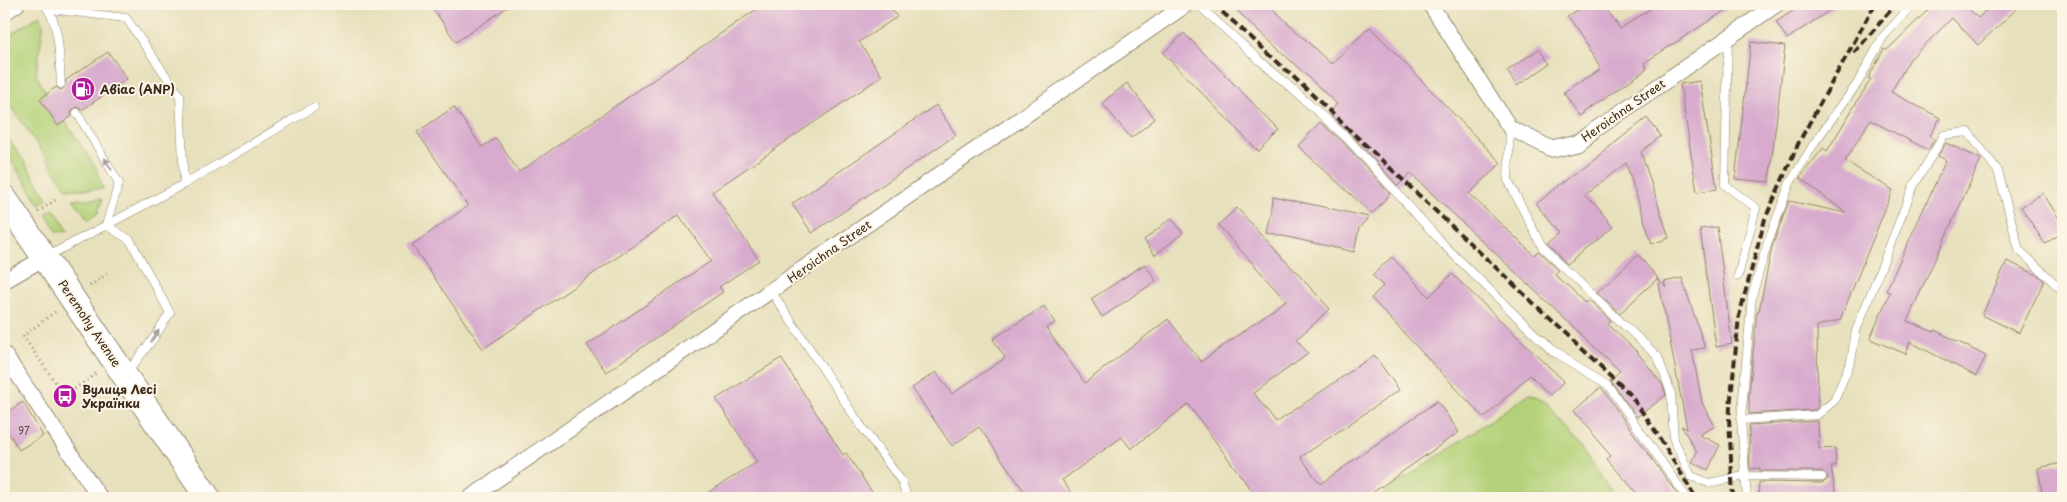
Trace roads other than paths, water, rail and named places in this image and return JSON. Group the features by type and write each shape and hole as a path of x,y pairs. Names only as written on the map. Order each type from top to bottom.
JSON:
{"main road":[{"name":"Peremohy Avenue","path":"4,198 208,498"}],"street":[{"path":"4,13 17,4"},
{"name":"Heroichna Street","path":"470,498 1187,4"},
{"path":"1430,4 1510,128"},
{"name":"Heroichna Street","path":"1510,128 1552,149 1576,143 1777,4"},
{"path":"4,281 46,258"},
{"path":"4,354 100,498"}],"lane":[{"path":"1197,4 1347,138 1444,245 1552,351 1607,384 1687,498"},
{"path":"1747,498 1741,420 1752,296 1767,245 1790,183 1815,142 1857,84 1883,37 1913,4"},
{"path":"61,84 58,40 46,6 126,18 180,96 184,184"},
{"path":"1728,37 1725,185 1756,208 1738,276"},
{"path":"46,258 184,184 314,107"},
{"path":"77,112 119,182 106,225"},
{"path":"1510,128 1508,180 1542,247 1658,357 1671,393 1674,440 1691,476 1709,483 1744,476 1822,477"},
{"path":"1741,420 1817,415 1834,401 1851,361 1856,331 1913,187 1944,135 1968,132 1998,171 2019,250 2063,291"},
{"path":"106,225 130,240 170,313 154,339 120,367"},
{"path":"771,291 859,423 902,482 907,498"}],"railway":[{"path":"1213,4 1252,38 1629,393 1656,432 1696,498"},
{"path":"1733,498 1729,418 1739,316 1765,219 1799,142 1875,4"},
{"path":"1854,53 1896,4"}],"place":[{"name":"Авіас (ANP)","path":"83,89"},
{"name":"Вулиця Лесі Українки","path":"65,396"}]}
